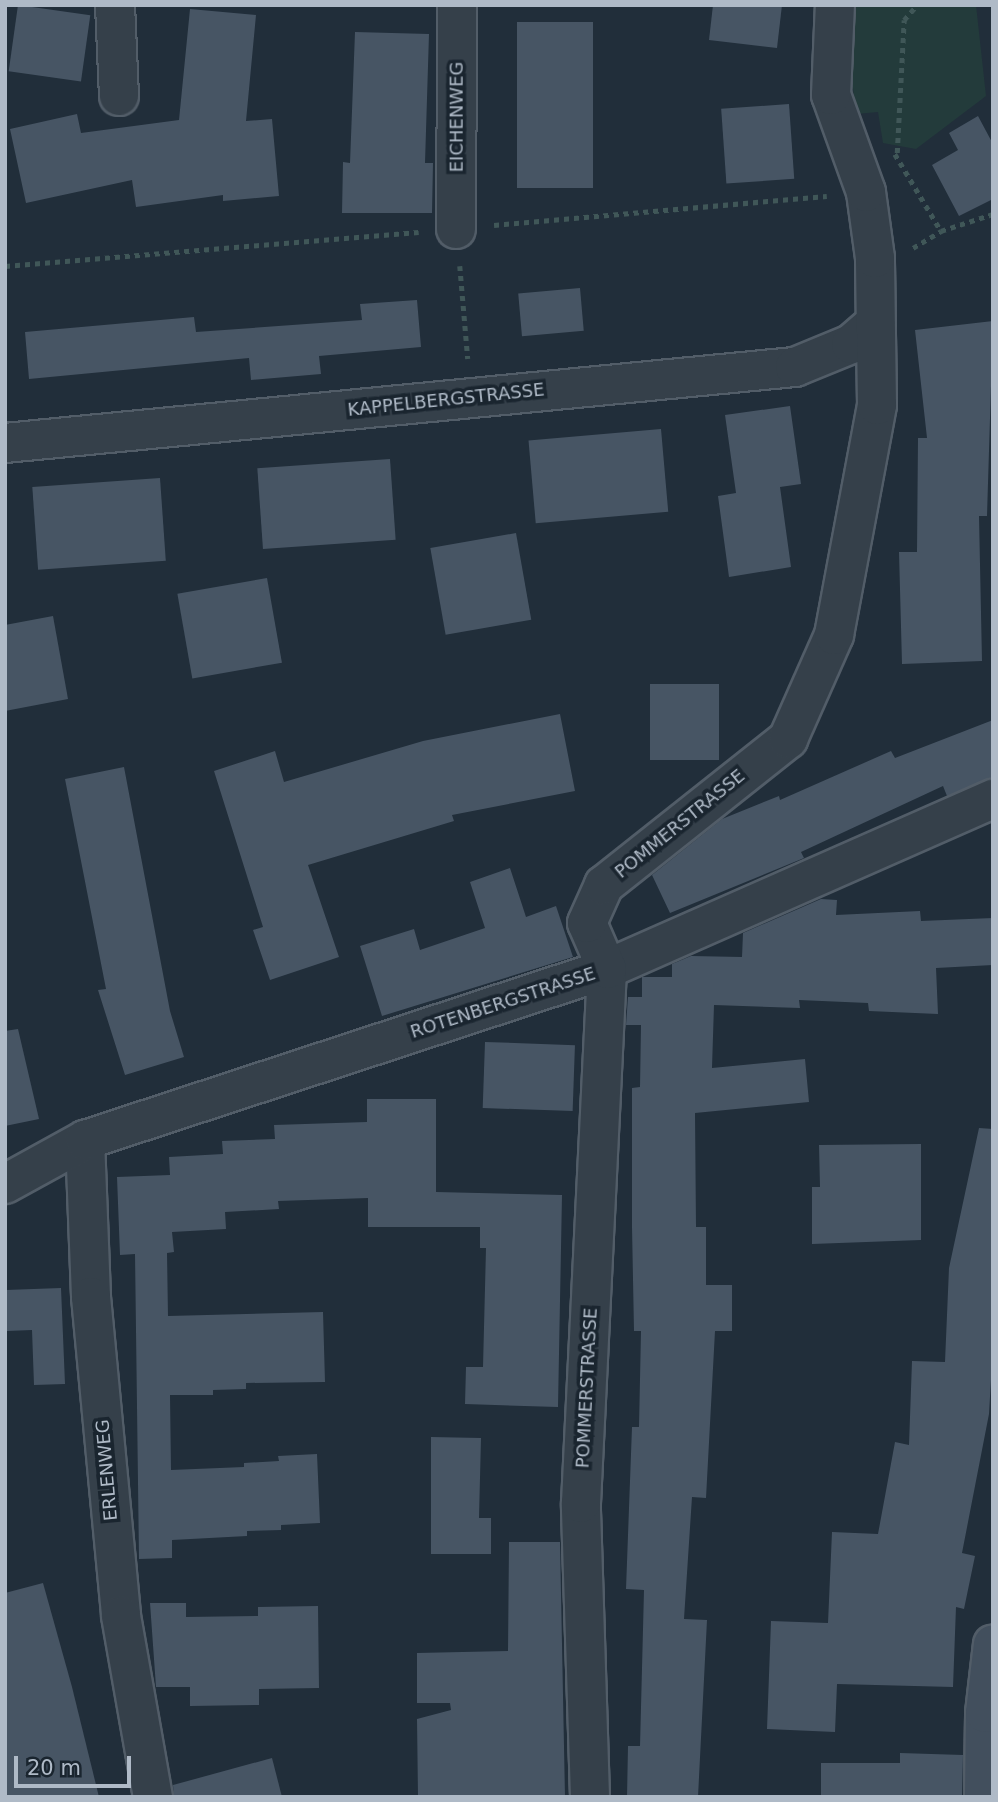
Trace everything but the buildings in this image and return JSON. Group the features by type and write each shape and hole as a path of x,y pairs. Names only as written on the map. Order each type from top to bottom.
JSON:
{"main road":[{"path":"984,1797 993,1644"}],"street":[{"path":"115,5 119,96"},
{"name":"EICHENWEG","path":"456,229 457,5"},
{"name":"POMMERSTRASSE","path":"590,1797 581,1503 607,969 587,923 604,885 788,738 834,635 877,405 875,258 858,169 831,94 835,5"},
{"name":"KAPPELBERGSTRASSE","path":"5,443 795,367 851,344 875,323"},
{"name":"ROTENBERGSTRASSE","path":"5,1184 85,1140 607,969 993,799"},
{"name":"ERLENWEG","path":"85,1140 91,1297 121,1616 153,1797"}],"path":[{"path":"917,5 904,20 897,153 941,231"},
{"path":"858,169 897,153"},
{"path":"933,238 941,231 993,214"},
{"path":"456,229 470,398"}],"green space":[{"path":"852,5 976,5 986,96 916,149 883,143 878,112 856,114 848,45"}]}
